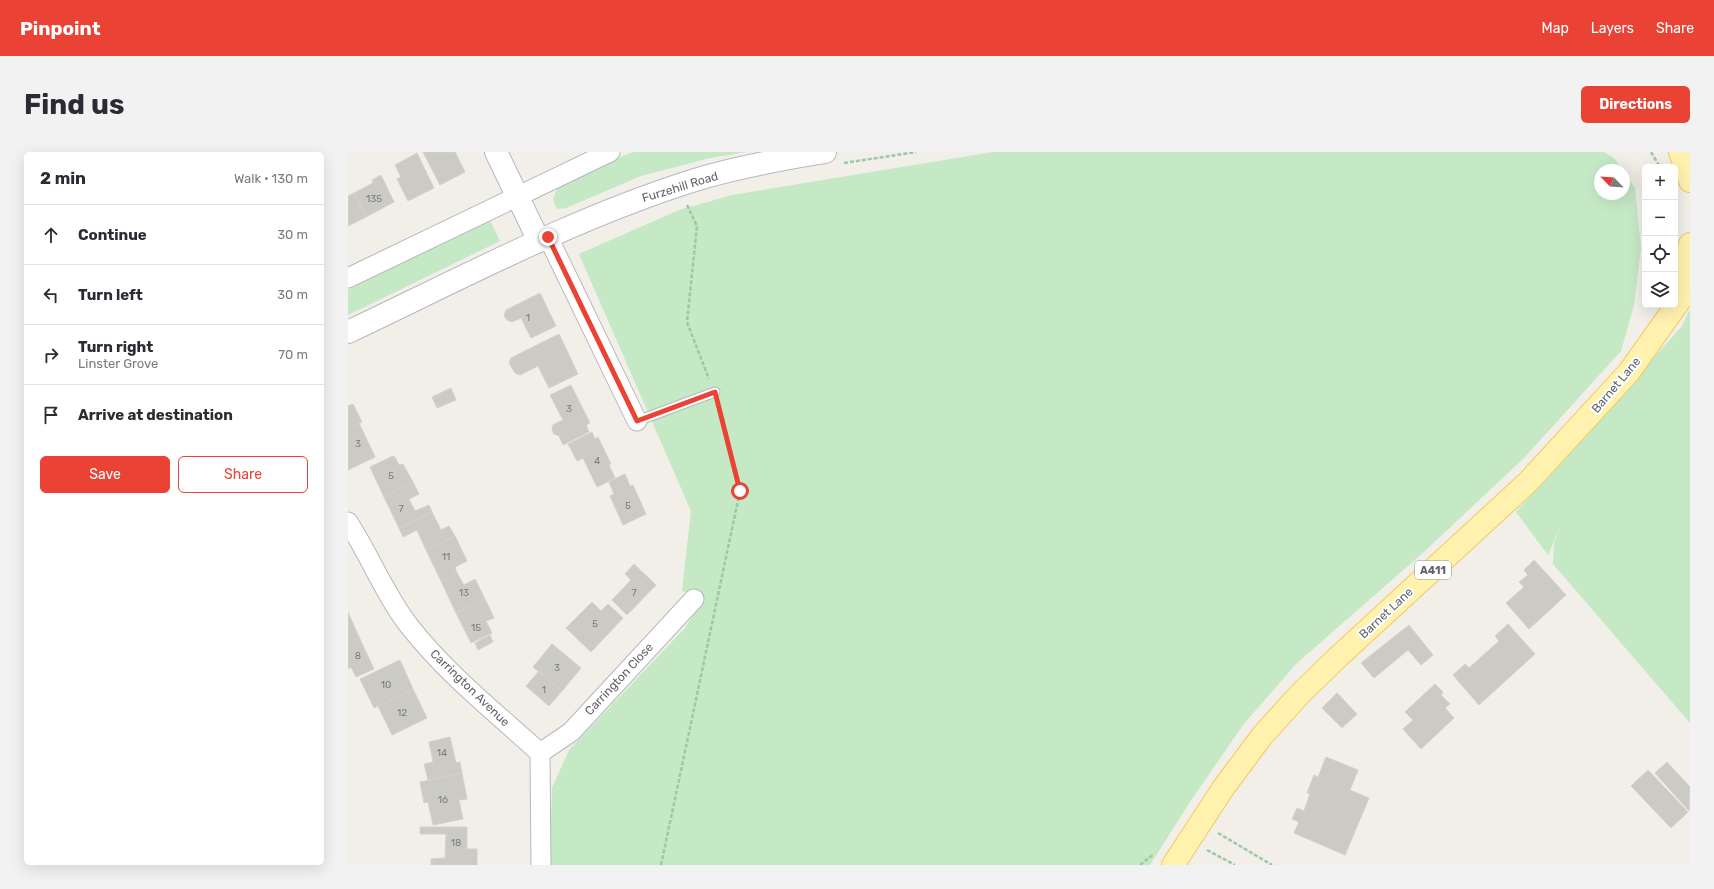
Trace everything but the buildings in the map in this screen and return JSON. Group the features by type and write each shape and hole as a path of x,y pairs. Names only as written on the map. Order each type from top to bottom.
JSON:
{"main road":[{"path":"1680,152 1690,181"},
{"name":"Barnet Lane","path":"1172,865 1224,787 1267,730 1337,658 1528,482 1629,372 1684,293 1690,244"}],"street":[{"path":"496,152 516,196 543,239 637,421"},
{"name":"Furzehill Road","path":"348,332 543,239 633,202 696,180 790,158 825,152"},
{"path":"348,278 604,153"},
{"name":"Carrington Avenue","path":"348,522 410,627 437,658 540,753"},
{"name":"Carrington Close","path":"540,753 571,732 694,599"},
{"path":"540,753 540,865"}],"lane":[{"path":"637,421 715,392"}],"path":[{"path":"1651,152 1658,164"},
{"path":"661,865 740,491 715,392 687,322 697,226 684,199"},
{"path":"1212,830 1272,865"},
{"path":"1189,840 1235,865"}],"green space":[{"path":"634,152 747,152 710,158 641,176 566,208 557,209 553,200 557,188 604,163"},
{"path":"993,152 1604,152 1614,158 1618,164 1594,164 1594,200 1630,200 1630,181 1635,188 1641,248 1634,305 1621,351 1524,458 1425,551 1297,663 1243,725 1190,802 1150,865 550,865 552,788 569,750 685,628 703,599 682,591 691,511 579,254 679,210 732,195"},
{"path":"490,220 500,241 348,315 348,290"},
{"path":"1690,309 1690,723 1553,564 1554,544 1560,527 1548,555 1516,512 1682,326"}],"route":[{"path":"548,237 637,421 715,392 740,491"}]}
